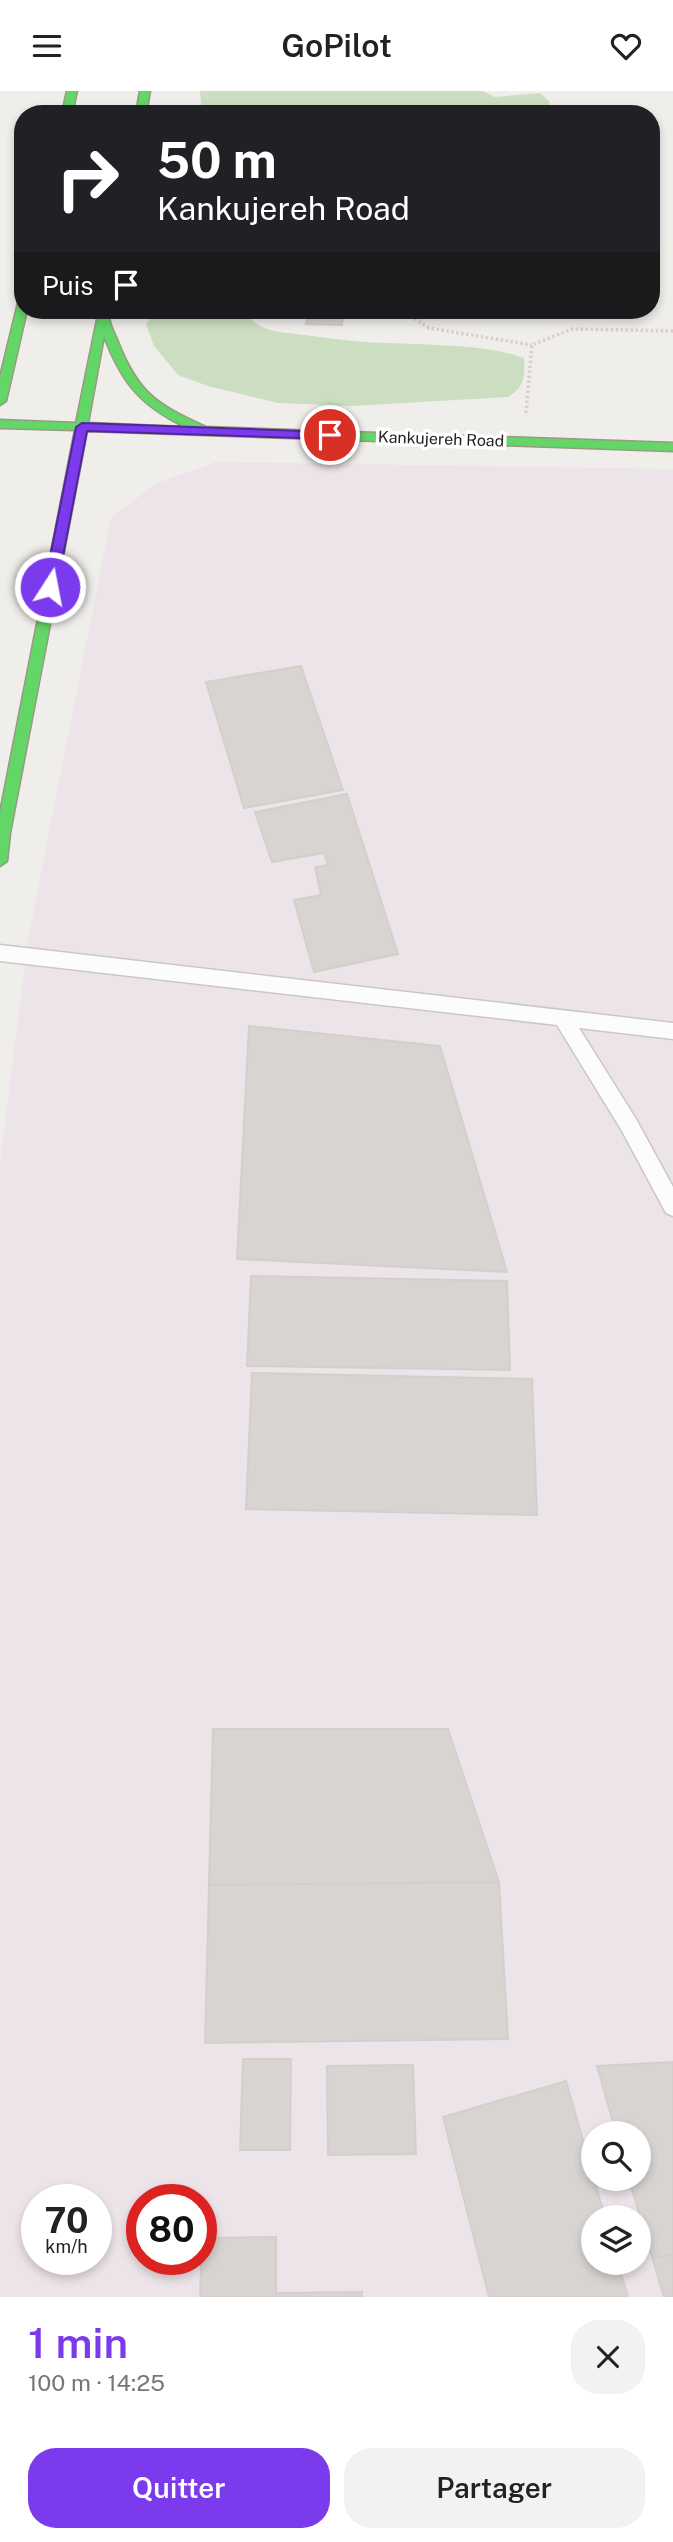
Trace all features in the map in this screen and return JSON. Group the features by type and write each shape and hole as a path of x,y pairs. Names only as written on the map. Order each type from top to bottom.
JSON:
{"main road":[{"path":"0,401 19,319"},
{"path":"0,862 3,833 102,319"},
{"path":"105,319 126,382 140,398 158,411 204,431"},
{"name":"Kankujereh Road","path":"0,424 673,447"}],"lane":[{"path":"0,953 673,1031"},
{"path":"562,1017 629,1125 673,1206"}],"path":[{"path":"416,319 429,328 532,345 572,329 673,331"},
{"path":"525,442 532,345"}],"shaded area":[{"path":"216,462 673,469 673,2297 0,2297 0,1162 28,939 111,517 157,483"}],"green space":[{"path":"200,91 483,91 495,97 540,93 550,105 201,105"},
{"path":"151,319 250,319 258,325 279,332 360,341 492,350 524,358 524,376 518,389 508,397 351,406 278,403 208,386 178,375 154,346 146,324"}],"building":[{"path":"307,319 343,319 342,325 306,324"},
{"path":"301,666 343,790 244,808 206,682"},
{"path":"347,794 398,954 314,972 294,900 321,895 315,867 328,865 324,853 272,862 255,812"},
{"path":"249,1026 440,1046 507,1272 237,1259"},
{"path":"251,1276 507,1281 510,1370 247,1366"},
{"path":"252,1373 532,1379 537,1515 246,1509"},
{"path":"213,1729 448,1729 499,1882 209,1885"},
{"path":"499,1882 508,2039 205,2043 209,1885"},
{"path":"243,2059 291,2059 290,2150 240,2150"},
{"path":"673,2062 673,2255 652,2257 651,2205 637,2205 633,2191 651,2191 651,2121 613,2121 597,2066"},
{"path":"413,2065 416,2154 328,2155 327,2066"},
{"path":"566,2081 581,2133 581,2191 598,2191 602,2205 581,2205 581,2275 622,2275 628,2297 489,2297 443,2117"},
{"path":"276,2237 276,2293 362,2292 362,2297 200,2297 201,2275 217,2275 217,2238"},
{"path":"673,2255 673,2297 664,2297 652,2257"}],"traffic: fast":[{"path":"69,105 72,91"},
{"path":"143,105 145,91"},
{"path":"0,401 19,319"},
{"path":"0,861 3,833 102,319"},
{"path":"104,319 120,361 137,389 162,410 204,431"},
{"path":"0,424 673,447"}],"route":[{"path":"50,587 82,427 330,435"}]}
